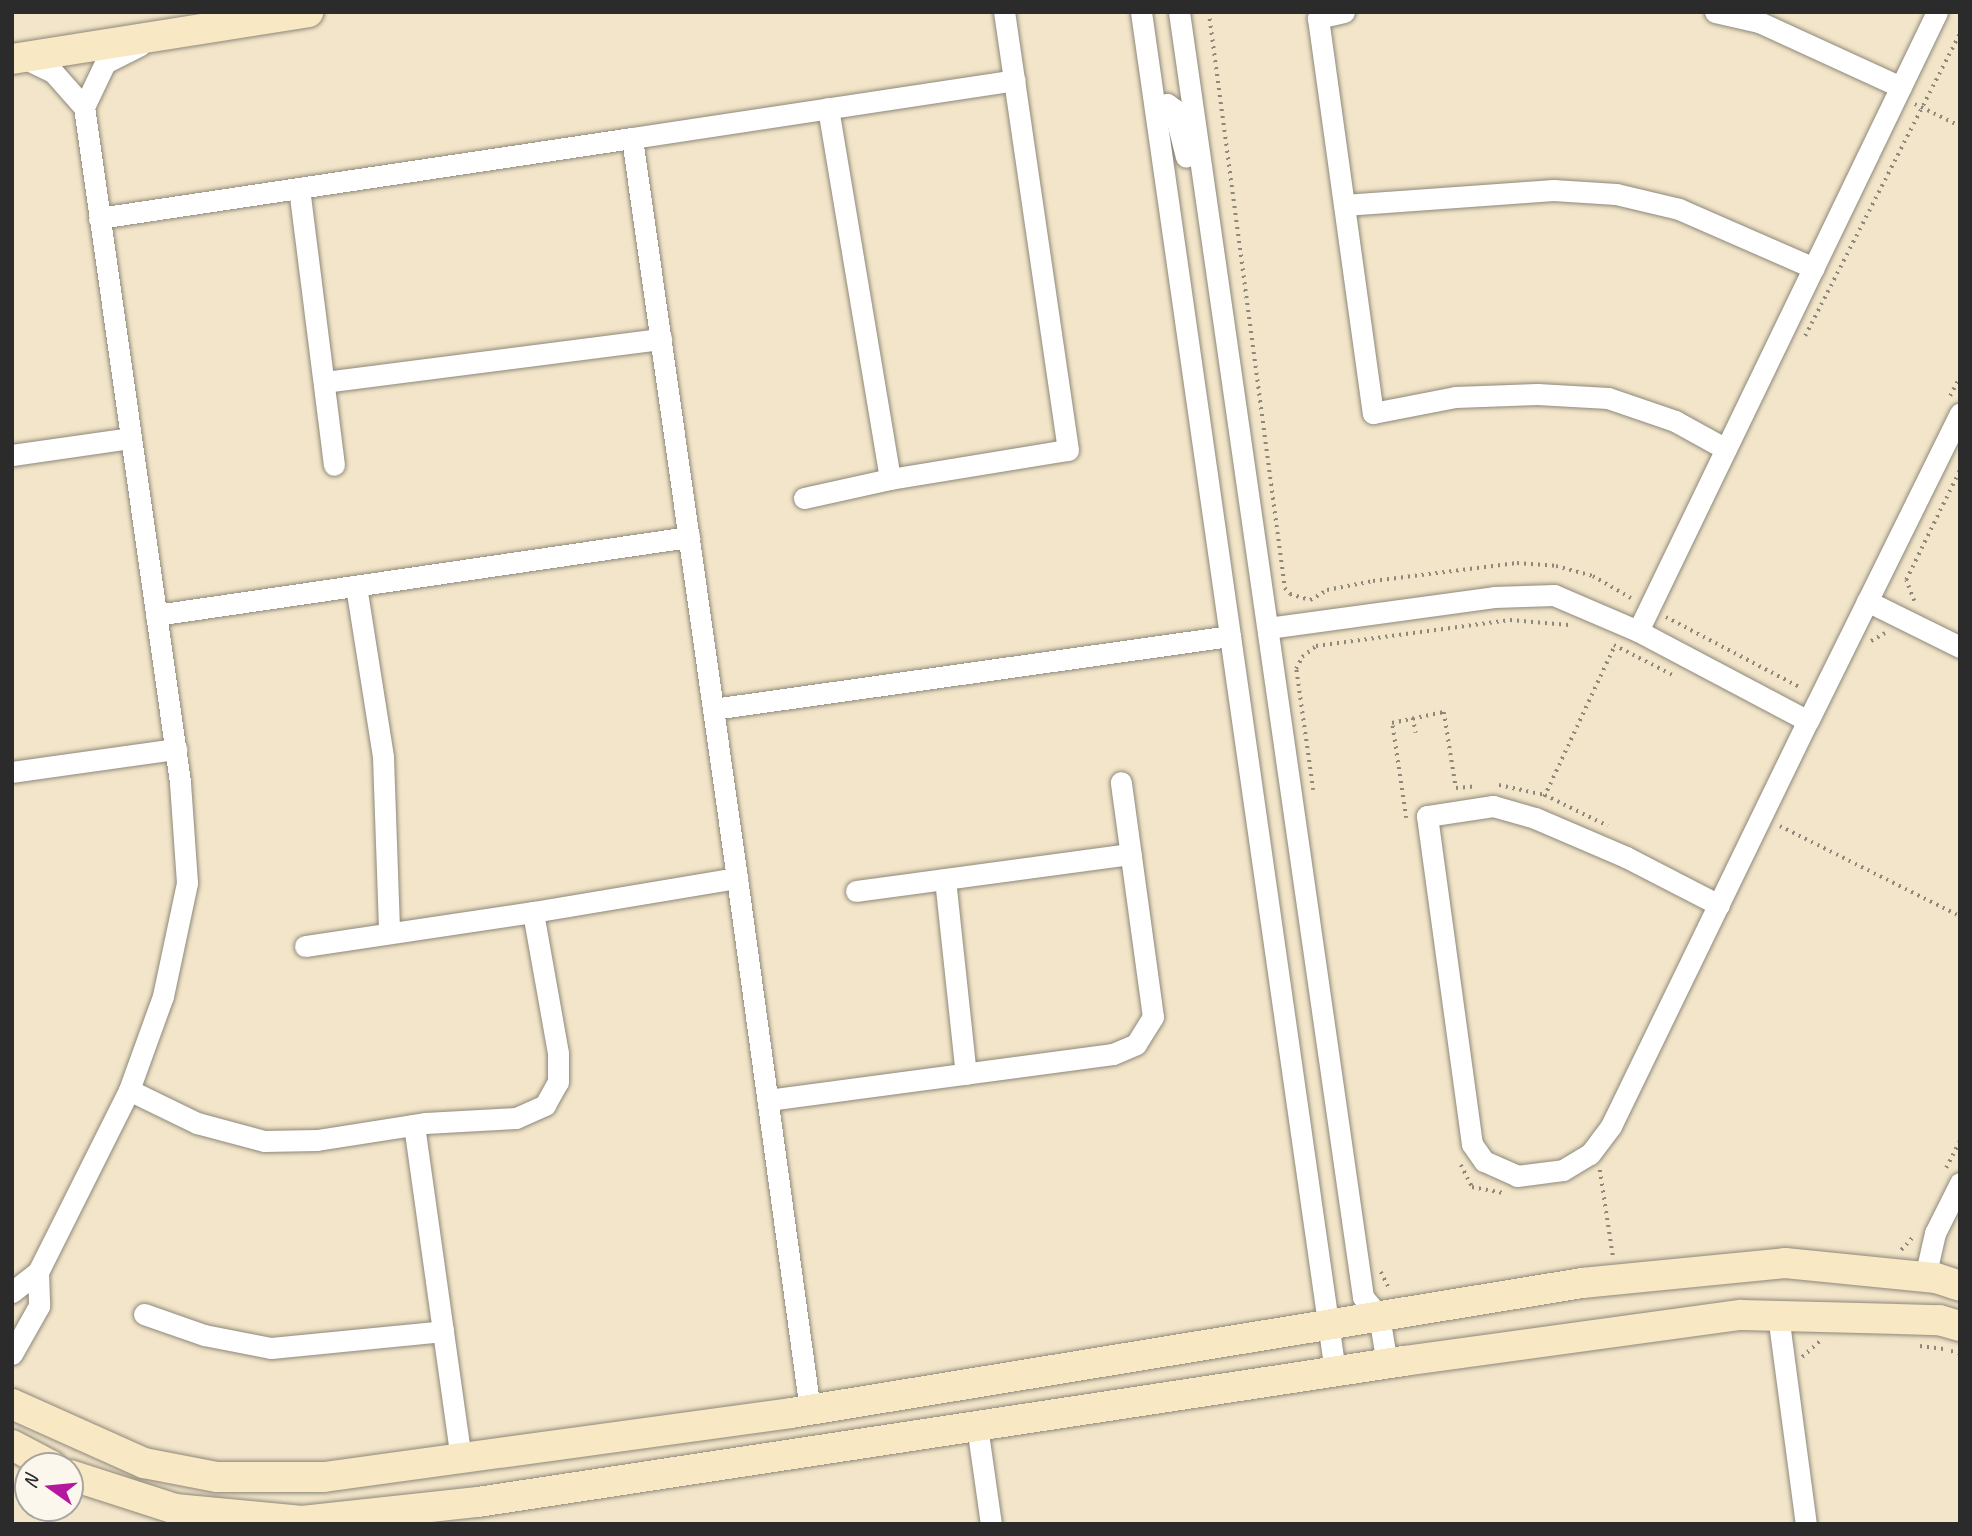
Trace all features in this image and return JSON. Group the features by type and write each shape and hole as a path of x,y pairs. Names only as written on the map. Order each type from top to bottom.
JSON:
{"main road":[{"path":"18,59 308,12"},
{"path":"12,1404 144,1463 218,1477 324,1477 810,1410 1582,1283 1785,1263 1925,1277 1960,1286"},
{"path":"84,1480 175,1509 302,1521 370,1519 1387,1364 1741,1315 1939,1320 1960,1326"}],"street":[{"path":"804,498 890,479 1068,450 1004,12"},
{"path":"1140,12 1335,1372"},
{"path":"1179,12 1363,1297 1379,1316 1387,1364"},
{"path":"1344,12 1318,18 1373,414 1455,397 1537,394 1608,398 1675,421 1726,449"},
{"path":"1715,12 1759,22 1899,91"},
{"path":"1631,628 1650,608 1937,12"},
{"path":"12,1293 38,1272 129,1090 163,996 187,883 176,749 84,107 104,62 155,37"},
{"path":"18,59 53,72 84,107"},
{"path":"99,218 1015,80"},
{"path":"1154,109 1167,104 1179,117 1191,190 1210,224"},
{"path":"828,108 890,479"},
{"path":"632,138 810,1410"},
{"path":"299,188 334,465"},
{"path":"1344,205 1540,190 1616,194 1679,209 1814,268"},
{"path":"324,382 661,339"},
{"path":"1718,905 1626,857 1535,818 1493,806 1427,816 1472,1144 1498,1171 1517,1176 1563,1170 1590,1154 1611,1126 1960,414"},
{"path":"12,455 130,438"},
{"path":"156,615 689,537"},
{"path":"356,586 383,757 389,933"},
{"path":"1268,628 1494,597 1554,596 1631,628 1808,721"},
{"path":"1867,601 1960,647"},
{"path":"713,709 1230,636"},
{"path":"12,772 176,749"},
{"path":"768,1100 1113,1054 1136,1044 1146,1034 1153,1017 1121,782"},
{"path":"856,891 1131,853"},
{"path":"305,946 737,878"},
{"path":"945,879 965,1074"},
{"path":"129,1090 197,1122 264,1141 317,1140 414,1125 516,1118 545,1105 558,1082 558,1053 533,912"},
{"path":"414,1125 461,1458"},
{"path":"1925,1277 1935,1233 1960,1183"},
{"path":"12,1354 39,1306 38,1272"},
{"path":"145,1314 204,1335 271,1348 443,1331"},
{"path":"1778,1315 1806,1524"},
{"path":"977,1426 991,1524"}],"path":[{"path":"1209,12 1285,588 1290,594 1310,600 1327,590 1373,581 1517,563 1556,566 1594,576 1820,698"},
{"path":"1802,342 1960,33"},
{"path":"1899,91 1960,127"},
{"path":"1926,607 1914,601 1906,580 1960,470"},
{"path":"1313,794 1296,669 1316,646 1510,620 1580,627"},
{"path":"1535,818 1615,645 1631,628"},
{"path":"1869,643 1880,632 1890,633"},
{"path":"1603,639 1677,676"},
{"path":"1408,829 1392,723 1444,712 1457,788 1485,786"},
{"path":"1413,719 1416,733"},
{"path":"1496,785 1545,795 1611,827"},
{"path":"1774,839 1786,814"},
{"path":"1780,826 1960,916"},
{"path":"1460,1161 1472,1187 1486,1193 1516,1194"},
{"path":"1594,1174 1607,1165"},
{"path":"1600,1170 1615,1268"},
{"path":"1799,1360 1826,1336"},
{"path":"1917,1346 1960,1353"}]}
